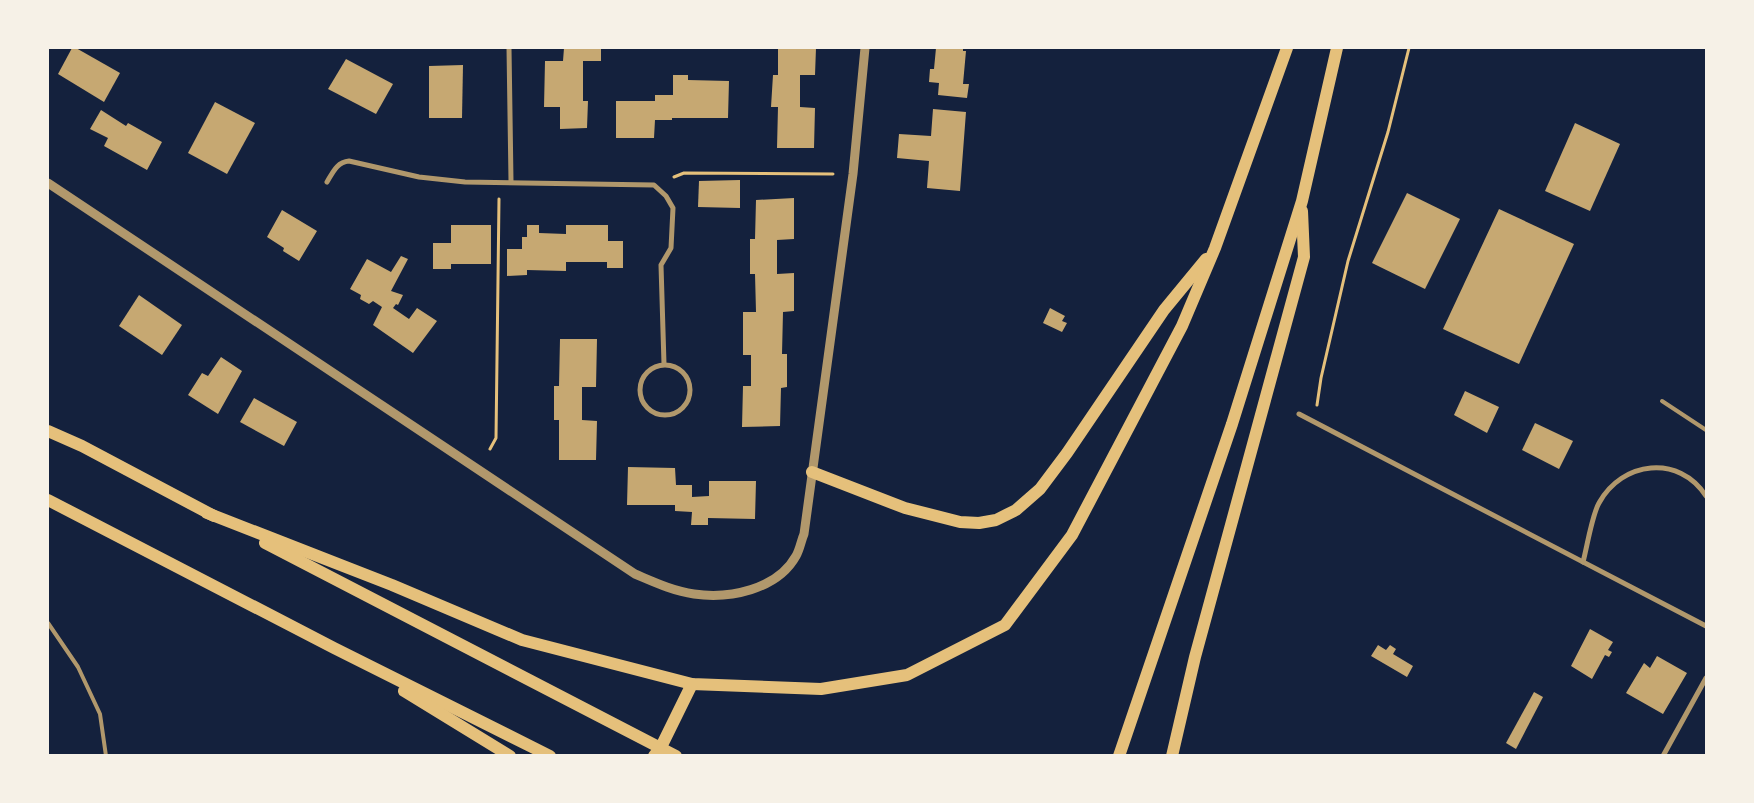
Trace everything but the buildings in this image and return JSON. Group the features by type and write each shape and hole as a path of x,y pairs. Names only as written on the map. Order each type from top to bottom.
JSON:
{"main road":[{"path":"207,513 392,585 522,640 692,684 822,689 908,675 1006,625 1072,535 1182,326 1215,248 1288,48"},
{"path":"1119,756 1232,424 1302,201 1337,48"},
{"path":"1172,756 1195,657 1304,257 1302,201"},
{"path":"812,472 905,508 960,522 979,523 996,520 1016,510 1032,498 1051,475 1164,310 1215,248"},
{"path":"48,430 82,446 657,751 676,756"},
{"path":"48,500 334,648 550,756"},
{"path":"334,648 510,756"},
{"path":"657,751 692,684"}],"street":[{"path":"509,48 511,181"},
{"path":"48,183 635,574 664,587 694,594 727,595 772,581 785,571 797,555 804,534 853,174 865,48"},
{"path":"328,182 337,166 342,162 349,161 419,177 465,182 511,181 654,185 666,196 673,208 671,248 661,264 664,364"},
{"path":"664,364 681,370 687,376 691,393 683,409 676,414 667,416 651,412 645,406 640,391 644,376 649,370 664,364"},
{"path":"1300,414 1706,626"},
{"path":"1583,562 1598,504 1610,486 1626,474 1647,468 1667,468 1685,475 1701,487 1706,496"},
{"path":"1663,756 1706,678"}],"lane":[{"path":"1662,400 1706,430"},
{"path":"48,623 78,667 100,714 106,756"}],"path":[{"path":"1316,422 1321,378 1348,261 1388,132 1409,48"},
{"path":"674,177 684,173 834,174"},
{"path":"490,449 496,438 500,194 511,181"}]}
